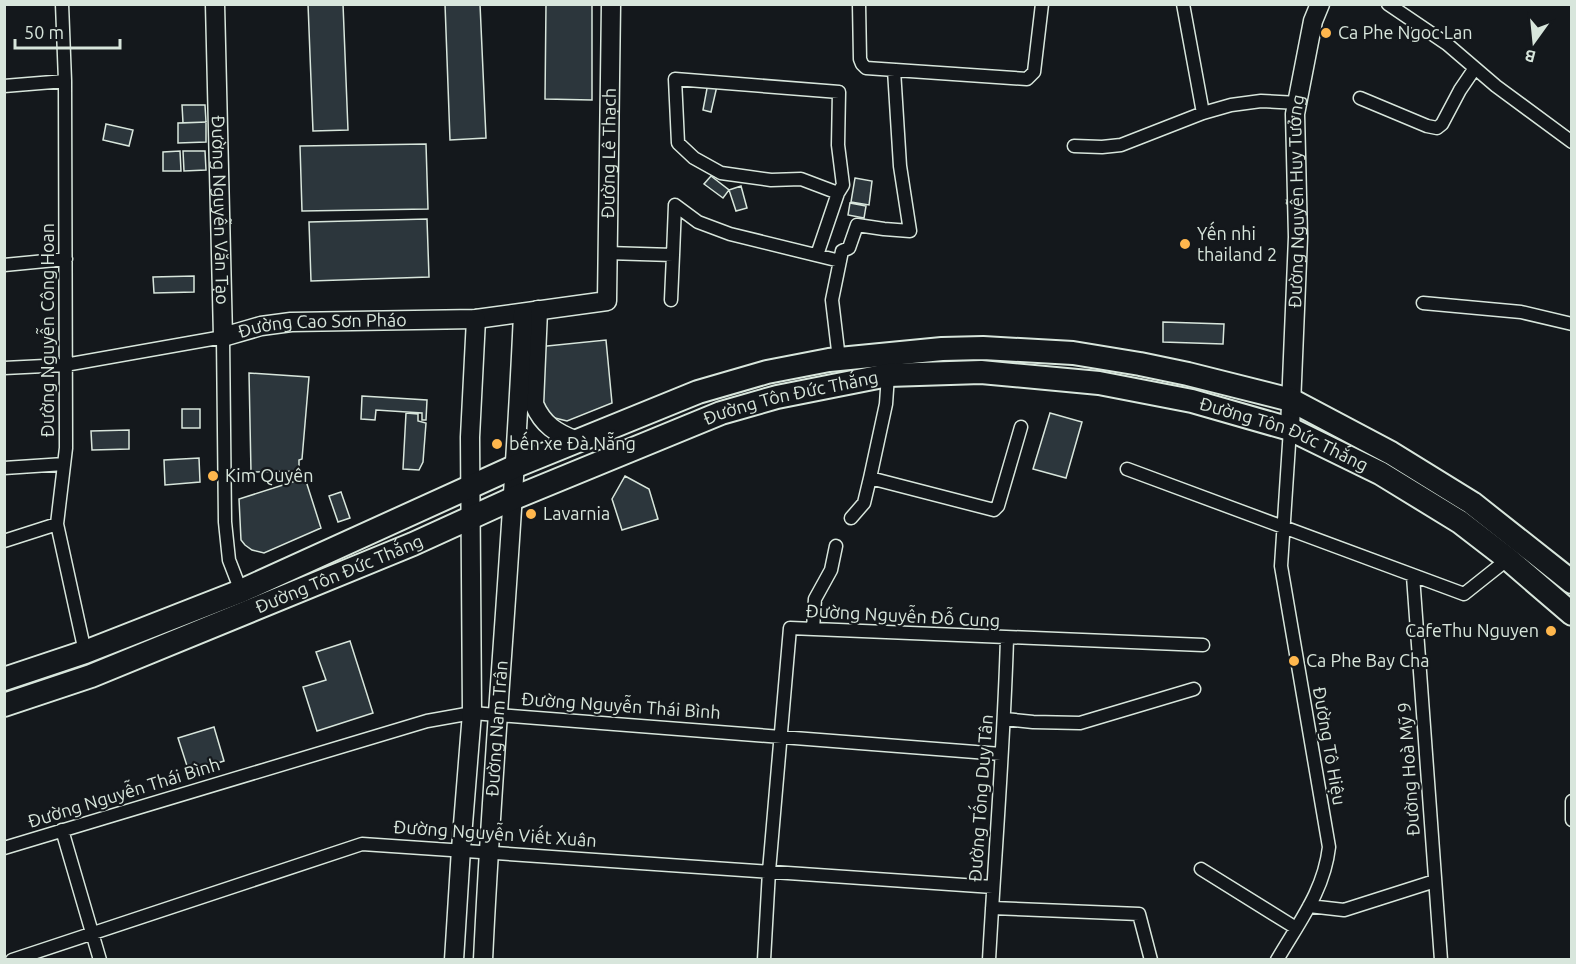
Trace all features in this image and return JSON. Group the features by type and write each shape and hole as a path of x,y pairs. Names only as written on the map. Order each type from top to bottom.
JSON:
{"highway":[{"name":"Đường Tôn Đức Thắng","path":"4,679 86,652 241,591 516,466 698,392 767,372 839,359 942,349 983,348 1073,353 1177,372 1291,400 1391,453 1472,503 1566,575"},
{"path":"1071,380 1073,353"},
{"name":"Đường Tôn Đức Thắng","path":"4,705 91,676 721,413 788,394 888,375 981,372 1071,380 1155,392 1290,429 1380,473 1460,522 1508,559 1572,614"}],"street":[{"name":"Đường Nguyễn Công Hoan","path":"62,4 65,81 65,365 64,464 57,524 86,652"},
{"name":"Đường Nguyễn Văn Tạo","path":"215,4 224,337 225,522 229,560 241,591"},
{"name":"Đường Lê Thạch","path":"607,301 611,4"},
{"path":"859,4 862,64 866,68 1027,79 1034,72 1042,4"},
{"path":"1183,4 1203,113"},
{"name":"Đường Nguyễn Huy Tưởng","path":"1290,429 1298,237 1295,114 1314,21 1320,4"},
{"path":"1388,4 1447,44 1496,86 1572,142"},
{"path":"1359,98 1437,128 1442,124 1452,103 1475,68"},
{"path":"839,359 832,300 842,251 849,248 857,225 884,230 910,231 900,166 894,70"},
{"path":"817,255 838,193 843,185 838,146 839,92 675,79 678,143 694,158 722,173 771,180 801,179 838,193"},
{"path":"4,86 65,81"},
{"path":"1074,146 1121,145 1203,113 1249,102 1298,103"},
{"path":"671,300 675,205 698,222 741,237 840,261"},
{"path":"607,253 673,255"},
{"path":"4,265 66,259"},
{"name":"Đường Cao Sơn Pháo","path":"4,368 65,365 224,337 261,326 291,321 476,319 607,301"},
{"path":"1423,303 1521,312 1572,324"},
{"path":"531,312 534,404 548,426 557,433 578,441"},
{"path":"516,466 531,312"},
{"path":"471,486 470,437 476,319"},
{"path":"851,518 864,503 886,404 888,375"},
{"path":"870,478 994,510 998,506 1021,427"},
{"name":"Đường Tô Hiệu","path":"1277,960 1319,890 1327,868 1329,848 1281,566 1290,429"},
{"path":"4,468 64,464"},
{"name":"Đường Nam Trân","path":"483,960 497,714 516,466"},
{"path":"1126,469 1464,594 1508,559"},
{"name":"Đường Nam Trân","path":"454,960 472,713 471,486"},
{"path":"4,541 57,524"},
{"path":"813,630 812,611 815,599 831,570 836,546"},
{"name":"Đường Hoà Mỹ 9","path":"1413,576 1441,960"},
{"name":"Đường Nguyễn Đỗ Cung","path":"764,960 769,871 790,628 1203,645"},
{"name":"Đường Tống Duy Tân","path":"989,960 1005,719 1007,638"},
{"path":"1005,719 1080,723 1194,689"},
{"name":"Đường Nguyễn Thái Bình","path":"4,848 427,721 472,713 780,735 1001,754"},
{"path":"1572,801 1572,820"},
{"path":"62,830 100,960"},
{"name":"Đường Nguyễn Viết Xuân","path":"12,960 362,844 993,886"},
{"path":"1201,869 1296,928"},
{"path":"1309,906 1344,910 1435,881"},
{"path":"992,908 1138,914 1151,960"}],"building":[{"path":"308,4 343,4 348,130 313,131"},
{"path":"445,4 480,4 486,138 450,140"},
{"path":"546,4 592,4 592,100 545,99"},
{"path":"708,83 717,86 711,112 703,110"},
{"path":"182,105 205,105 206,122 183,123"},
{"path":"206,122 206,142 178,143 178,123"},
{"path":"106,124 133,130 129,146 103,140"},
{"path":"426,144 428,209 302,211 300,146"},
{"path":"180,151 181,171 163,171 163,152"},
{"path":"183,151 205,151 206,170 184,171"},
{"path":"711,176 729,190 723,198 704,184"},
{"path":"855,178 872,181 869,205 851,202"},
{"path":"741,186 747,208 736,211 729,190"},
{"path":"850,203 866,206 864,218 848,215"},
{"path":"427,219 429,277 311,281 309,222"},
{"path":"194,276 194,292 154,293 153,277"},
{"path":"1163,322 1224,324 1223,344 1163,342"},
{"path":"606,340 612,403 567,421 551,417 537,399 541,348"},
{"path":"249,373 309,377 299,471 251,472"},
{"path":"362,396 427,400 426,420 422,420 422,413 376,410 375,420 361,419"},
{"path":"182,409 200,409 200,428 182,428"},
{"path":"406,413 418,414 418,421 426,423 423,462 419,470 403,469"},
{"path":"1050,413 1082,422 1066,478 1033,469"},
{"path":"129,430 129,449 92,450 91,431"},
{"path":"199,458 200,482 165,485 164,460"},
{"path":"625,476 649,489 658,519 622,530 612,499"},
{"path":"305,478 321,528 264,553 252,550 245,545 241,540 239,499"},
{"path":"341,492 350,518 338,522 329,496"},
{"path":"350,641 373,713 317,731 303,687 326,680 316,652"},
{"path":"214,727 224,761 189,772 178,738"}],"place":[{"name":"Ca Phe Ngoc Lan","path":"1326,33"},
{"name":"Yến nhi thailand 2","path":"1185,244"},
{"name":"bến xe Đà Nẵng","path":"497,444"},
{"name":"Kim Quyên","path":"213,476"},
{"name":"Lavarnia","path":"531,514"},
{"name":"CafeThu Nguyen","path":"1551,631"},
{"name":"Ca Phe Bay Cha","path":"1294,661"}]}
